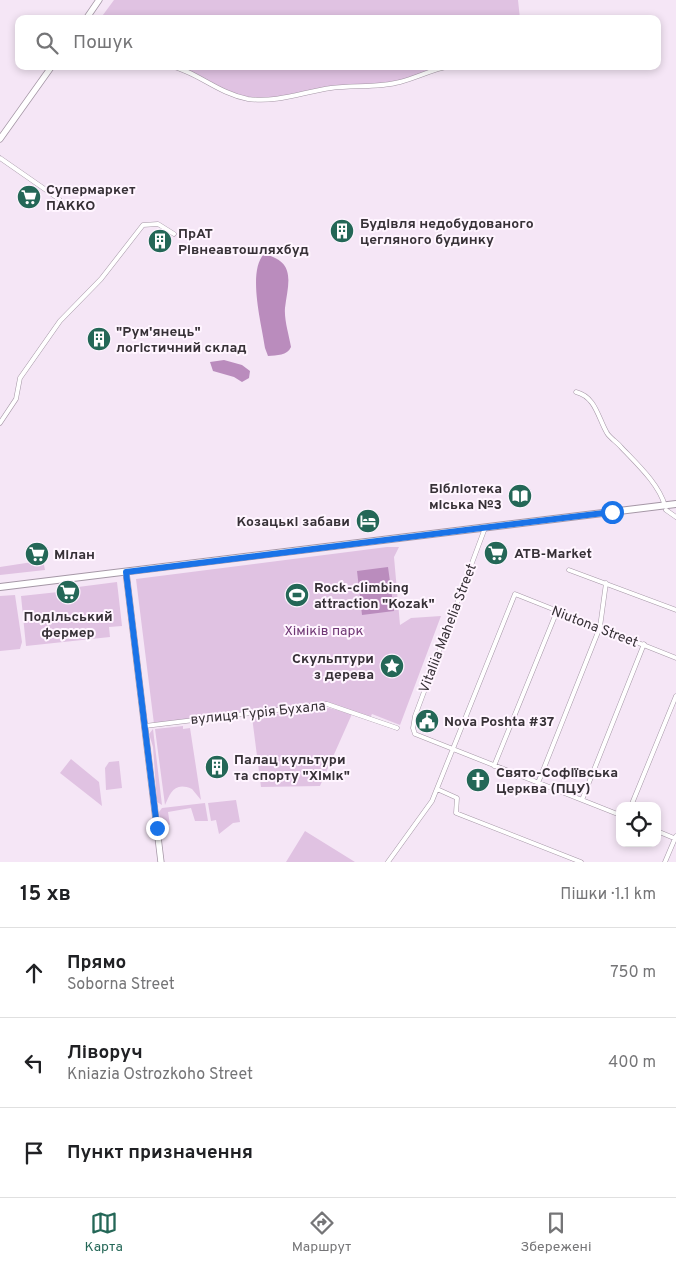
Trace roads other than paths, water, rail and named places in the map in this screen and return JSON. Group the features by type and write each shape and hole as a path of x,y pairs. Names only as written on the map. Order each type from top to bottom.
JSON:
{"main road":[{"path":"0,587 666,508 676,504"}],"street":[{"path":"89,15 99,0"},
{"path":"0,139 49,70"},
{"path":"182,70 220,91 250,99 268,100 331,88 398,82 431,70"},
{"path":"0,158 59,199"},
{"path":"0,423 16,399 20,378 60,320 101,278 143,225 158,224 174,234"},
{"path":"576,392 586,397 596,406 608,434 647,476 663,497 666,508 676,517"},
{"name":"Vitaliia Mahelia Street","path":"452,749 419,736 413,728 430,673 485,528"},
{"path":"568,570 676,610"},
{"path":"126,572 161,862"},
{"path":"538,783 600,627 606,583"},
{"name":"Niutona Street","path":"452,749 514,594 676,658"},
{"path":"494,766 557,611"},
{"path":"582,800 644,644"},
{"path":"632,802 676,696"},
{"name":"вулиця Гурія Бухала","path":"145,726 327,704 340,706 397,728"},
{"path":"388,862 425,812 437,789 452,749 616,813"},
{"path":"437,789 457,798 456,813 581,862"},
{"path":"661,832 676,838 665,862"}],"place":[{"name":"Супермаркет ПАККО","path":"29,197"},
{"name":"Будівля недобудованого цегляного будинку","path":"342,231"},
{"name":"ПрАТ Рівнеавтошляхбуд","path":"160,241"},
{"name":"\"Рум'янець\" логістичний склад","path":"99,339"},
{"name":"Бібліотека міська №3","path":"520,496"},
{"name":"Козацькі забави","path":"368,521"},
{"name":"ATB-Market","path":"496,553"},
{"name":"Мілан","path":"37,554"},
{"name":"Подільський фермер","path":"68,592"},
{"name":"Rock-climbing attraction \"Kozak\"","path":"297,595"},
{"name":"Скульптури з дерева","path":"392,666"},
{"name":"Nova Poshta #37","path":"427,721"},
{"name":"Палац культури та спорту \"Хімік\"","path":"217,767"},
{"name":"Свято-Софіївська Церква (ПЦУ)","path":"478,780"}],"park label":[{"name":"Хіміків парк","path":"324,630"}]}
